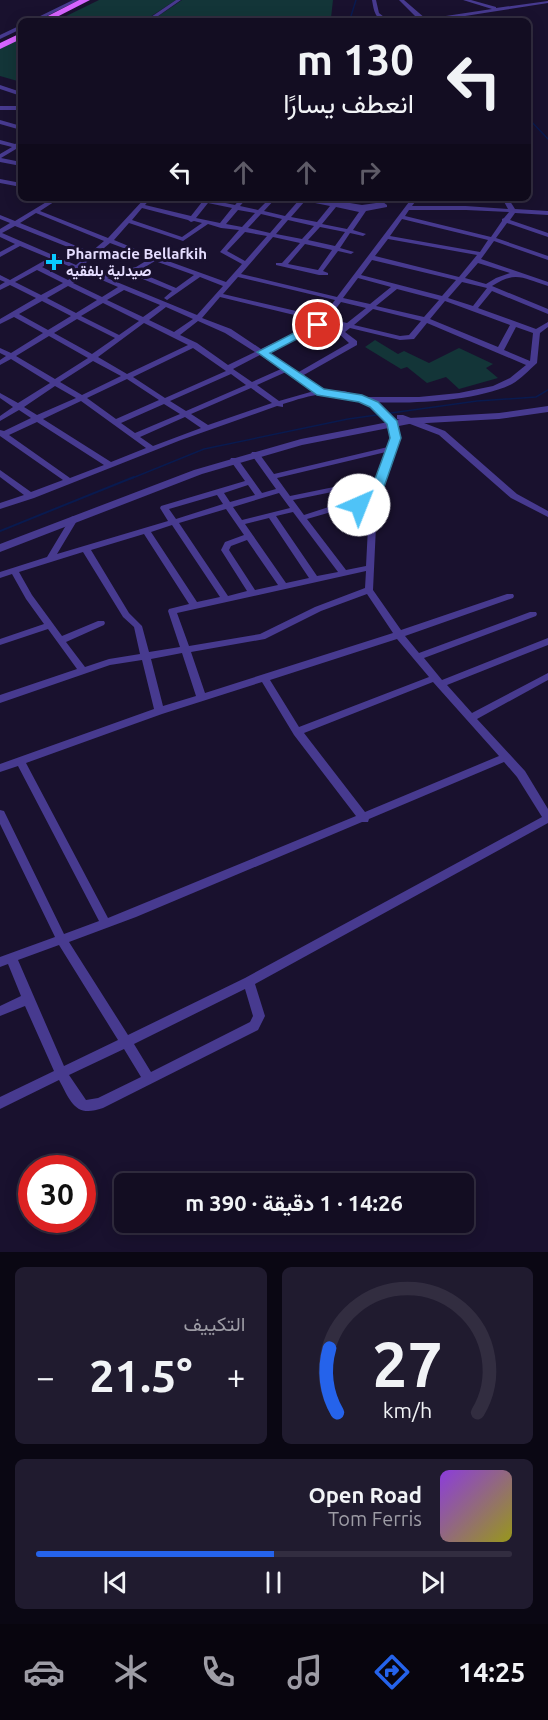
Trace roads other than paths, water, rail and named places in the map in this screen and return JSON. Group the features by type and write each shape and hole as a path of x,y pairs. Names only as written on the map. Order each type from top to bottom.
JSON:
{"main road":[{"path":"48,18 86,0"},
{"path":"57,18 95,0"},
{"path":"0,39 18,30"},
{"path":"0,46 18,37"}],"street":[{"path":"39,18 77,0"},
{"path":"152,18 179,0"},
{"path":"374,0 377,14 382,18"},
{"path":"401,0 421,18"},
{"path":"465,0 503,9"},
{"path":"517,0 524,6"},
{"path":"444,18 548,2"},
{"path":"0,87 18,93"},
{"path":"0,108 18,109"},
{"path":"0,122 18,127"},
{"path":"0,142 18,144"},
{"path":"0,158 18,145"},
{"path":"0,158 18,163"},
{"path":"0,181 18,184"},
{"path":"52,201 0,234 123,287 166,301 228,331 321,392 356,397 410,399 474,391 509,382 531,364 536,351 537,332"},
{"path":"76,268 94,255 145,201"},
{"path":"191,220 207,201"},
{"path":"212,201 363,234"},
{"path":"221,226 242,201"},
{"path":"245,263 223,252 271,201"},
{"path":"174,336 198,318 300,201"},
{"path":"313,201 333,207 363,211 385,205 359,207 322,201"},
{"path":"116,422 167,401 312,329 325,319 413,201"},
{"path":"507,201 513,211"},
{"path":"140,206 191,220 271,234 351,252"},
{"path":"333,207 305,242 281,265 322,274 363,211"},
{"path":"407,208 548,213"},
{"path":"36,211 136,251"},
{"path":"219,295 406,338 412,336 427,320 460,277 479,257 504,220 513,211"},
{"path":"0,217 94,255"},
{"path":"402,217 493,239 548,258"},
{"path":"504,220 548,235"},
{"path":"128,221 183,239 206,223"},
{"path":"387,237 479,257 548,284"},
{"path":"0,255 19,244"},
{"path":"370,257 460,277 548,311"},
{"path":"0,288 54,258"},
{"path":"100,277 138,269 154,258 228,285"},
{"path":"38,268 194,345 280,405"},
{"path":"129,271 177,291"},
{"path":"0,322 87,272"},
{"path":"474,309 489,287 498,279 516,273"},
{"path":"0,419 120,338 198,275"},
{"path":"237,275 427,320 531,364"},
{"path":"357,276 444,298 537,332"},
{"path":"0,277 120,338"},
{"path":"297,376 354,343 340,333 396,286"},
{"path":"0,363 123,287"},
{"path":"14,314 127,376 207,428"},
{"path":"500,350 514,324"},
{"path":"537,332 548,324"},
{"path":"2,433 194,345"},
{"path":"0,350 80,397 152,448"},
{"path":"136,436 288,369"},
{"path":"0,507 207,428 321,392"},
{"path":"0,395 110,465"},
{"path":"356,397 374,404 395,419 433,428 452,439 514,495 548,514"},
{"path":"0,541 225,456 298,436 395,419 498,410 548,402"},
{"path":"0,548 255,454 395,419 499,416 548,409"},
{"path":"0,1103 249,982 548,818 521,774 399,634 369,590 368,568 373,504 379,480 393,448 396,433 395,419"},
{"path":"2,433 69,481"},
{"path":"272,477 393,448"},
{"path":"255,454 344,574"},
{"path":"234,460 260,496"},
{"path":"0,473 32,496"},
{"path":"288,499 379,480"},
{"path":"225,598 164,508 250,482"},
{"path":"0,575 281,490"},
{"path":"219,492 284,587"},
{"path":"302,518 338,507 373,504"},
{"path":"240,524 295,509"},
{"path":"271,515 315,580"},
{"path":"50,559 74,519"},
{"path":"146,531 194,604"},
{"path":"249,536 228,544 225,550 253,593"},
{"path":"86,549 126,615 138,626 159,711"},
{"path":"202,698 171,612 194,604 368,568"},
{"path":"14,570 29,597 82,670"},
{"path":"0,699 109,662 186,652 262,637 318,609 369,590"},
{"path":"0,768 159,711 510,596"},
{"path":"418,657 533,614"},
{"path":"62,640 101,623"},
{"path":"0,642 50,625"},
{"path":"297,732 548,641"},
{"path":"471,718 548,676"},
{"path":"264,678 297,732 363,819"},
{"path":"249,982 259,1016 254,1026 99,1104 83,1106 77,1101 28,999 5,960 106,924 363,819 507,757"},
{"path":"20,762 106,924"},
{"path":"0,814 62,940 149,1079"},
{"path":"0,1011 28,999"}],"waterway":[{"path":"352,18 356,0"},
{"path":"531,121 548,139"},
{"path":"130,479 204,449 348,419 477,401 536,397 548,390"},
{"path":"0,531 134,477"}],"place":[{"name":"Pharmacie Bellafkih صيدلية بلفقيه","path":"54,262"}]}
